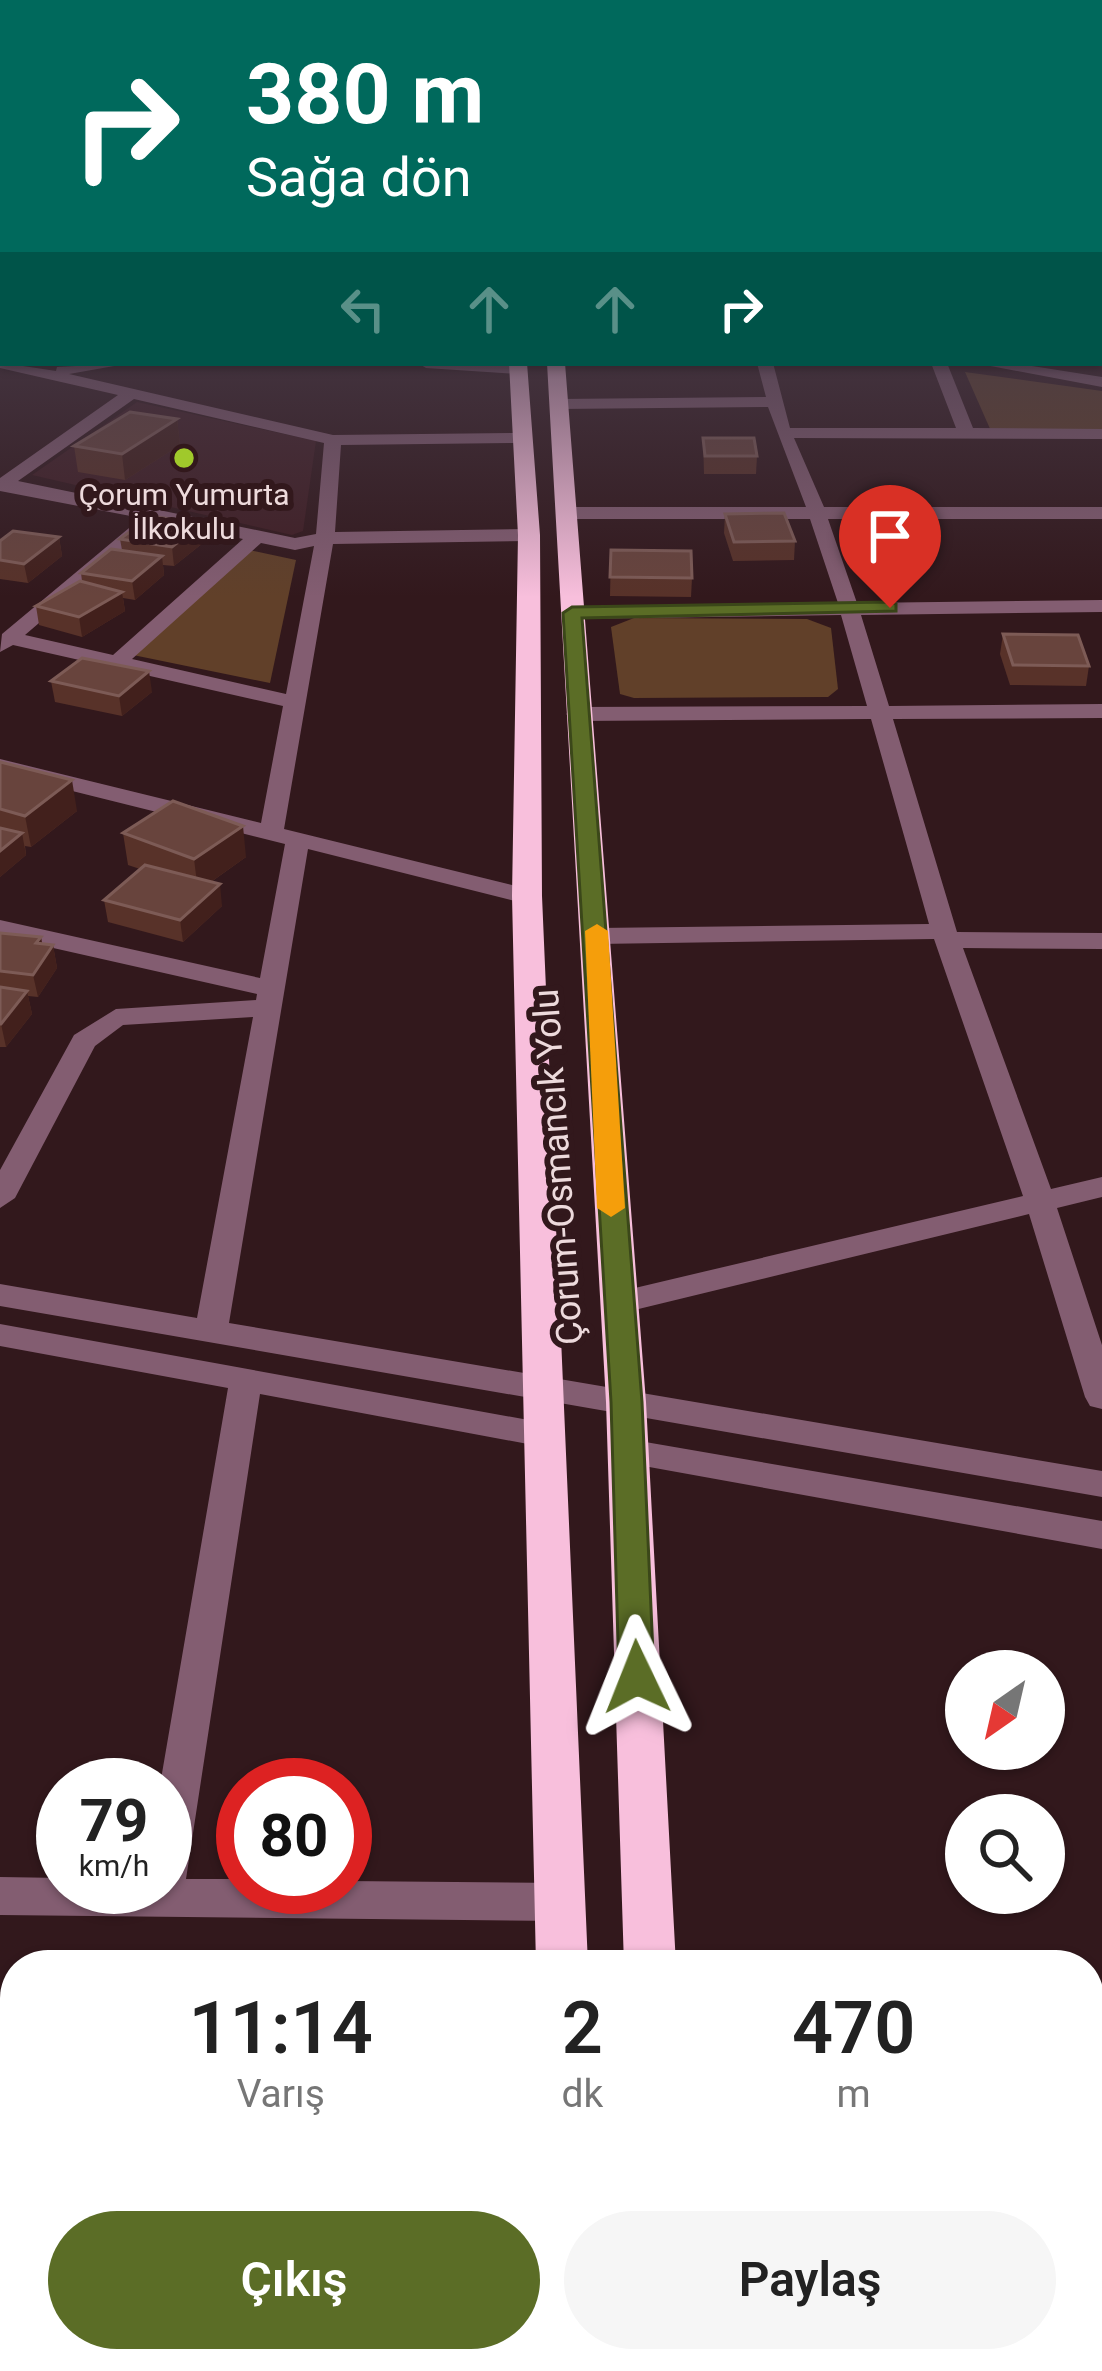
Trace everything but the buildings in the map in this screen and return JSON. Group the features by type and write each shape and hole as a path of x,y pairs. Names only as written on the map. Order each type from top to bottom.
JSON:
{"highway":[{"name":"Çorum-Osmancık Yolu","path":"518,377 529,535 527,896 562,1950"},
{"name":"Çorum-Osmancık Yolu","path":"557,377 626,1402 649,1950"}],"street":[{"path":"61,377 333,440 519,438"},
{"path":"768,377 783,434 818,515 849,608 945,936 1040,1201 1102,1396"},
{"path":"944,377 967,434"},
{"path":"1068,377 1102,382"},
{"path":"1,484 130,394"},
{"path":"560,404 775,402"},
{"path":"783,434 1102,434"},
{"path":"211,1331 266,998 293,702 325,538 333,440"},
{"path":"1,484 296,544 325,538 529,535"},
{"path":"569,513 1102,513"},
{"path":"4,642 153,516"},
{"path":"116,663 255,538"},
{"path":"572,613 849,608 1099,613"},
{"path":"4,642 293,702"},
{"path":"577,714 1102,711"},
{"path":"0,766 527,896"},
{"path":"0,928 266,998"},
{"path":"597,936 1102,941"},
{"path":"0,1198 84,1041 116,1017 266,998"},
{"path":"618,1304 1102,1186"},
{"path":"0,1295 1102,1484"},
{"path":"0,1335 544,1433"},
{"path":"185,1758 246,1379"},
{"path":"628,1452 1102,1535"},
{"path":"192,1889 561,1902"},
{"path":"0,1896 36,1894"}],"shaded area":[{"path":"967,377 1102,391 1102,431 991,431"},
{"name":"Çorum Yumurta İlkokulu","path":"137,402 316,441 303,531 292,535 32,475"},
{"path":"249,550 296,560 270,683 133,655"},
{"path":"634,618 807,619 831,628 838,689 828,697 634,698 620,694 611,627"}],"slow traffic":[{"path":"597,931 611,1208"}],"place":[{"name":"Çorum Yumurta İlkokulu","path":"184,458"}],"route":[{"path":"637,1677 626,1402 572,613 890,608"}]}
